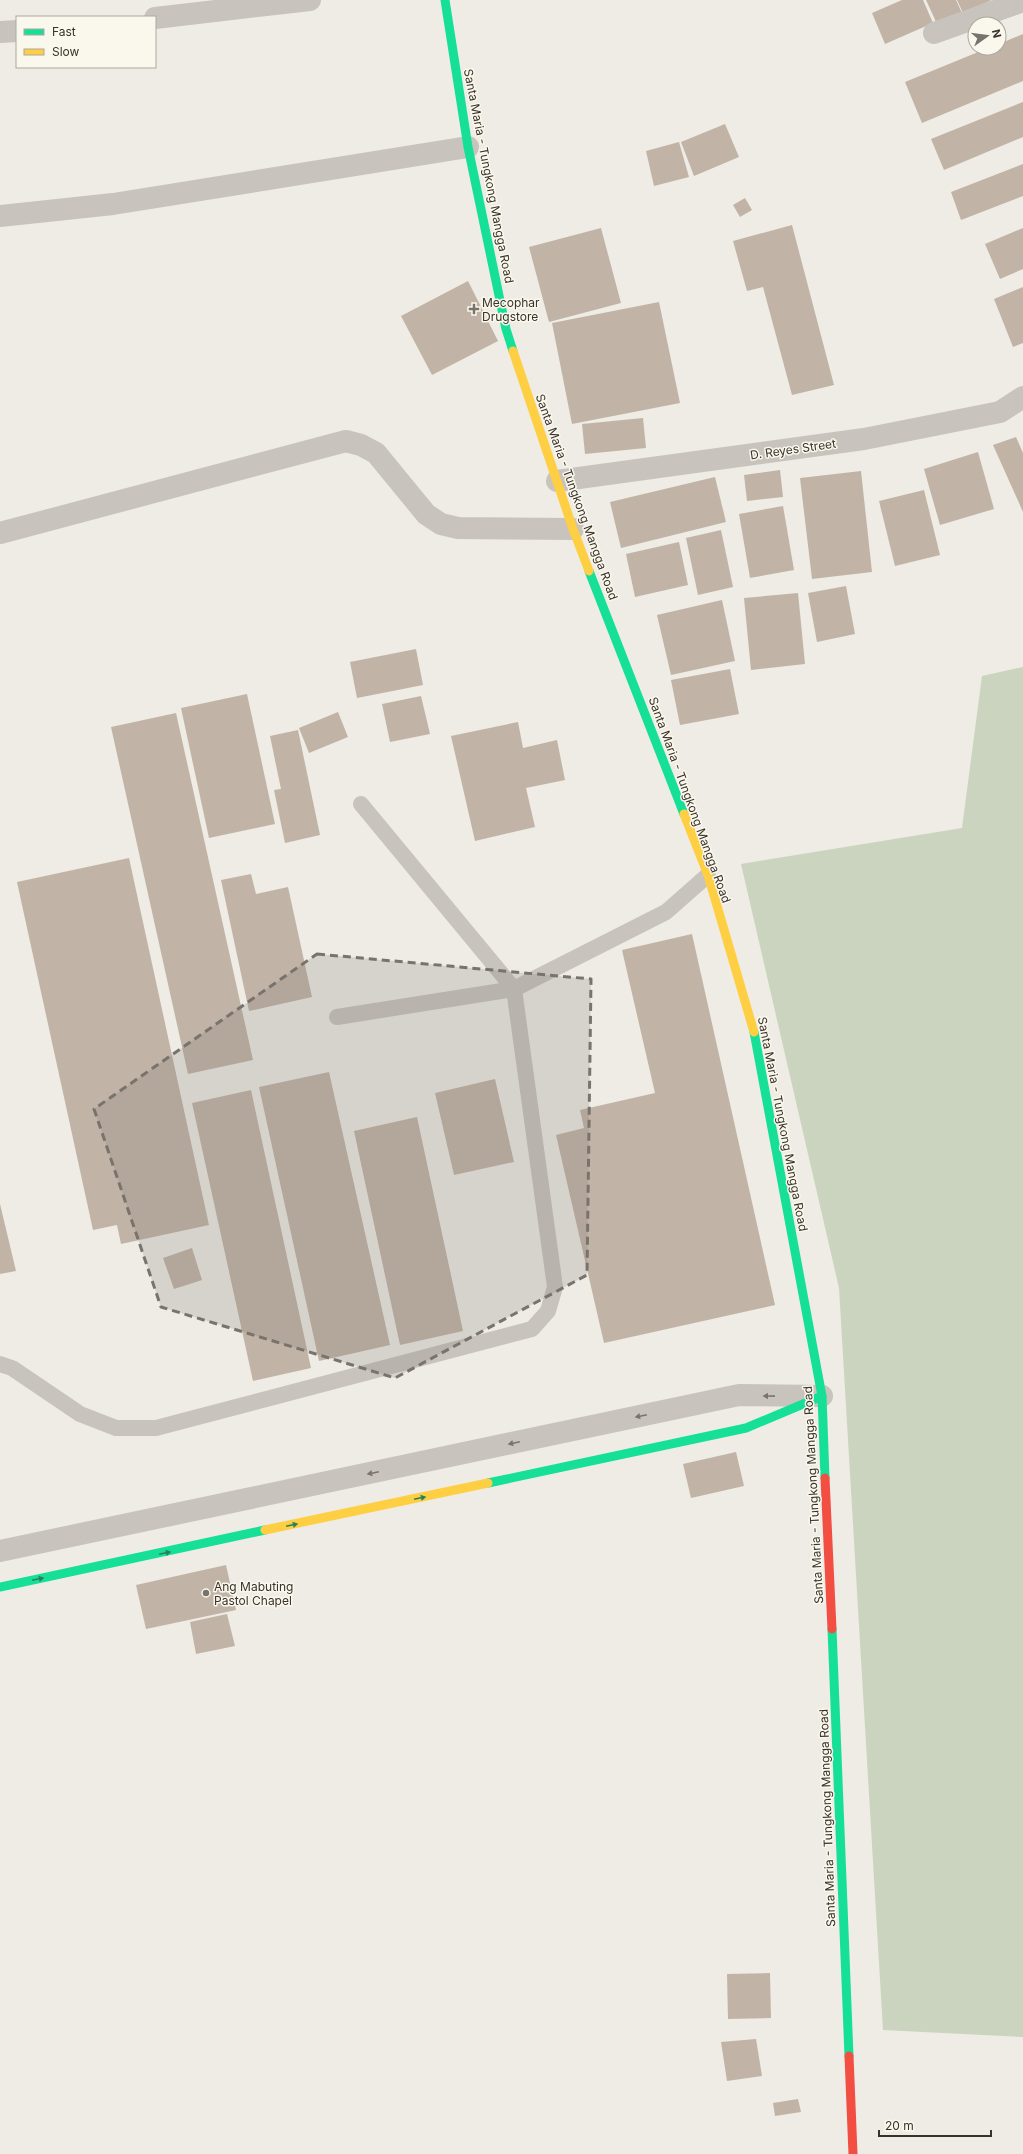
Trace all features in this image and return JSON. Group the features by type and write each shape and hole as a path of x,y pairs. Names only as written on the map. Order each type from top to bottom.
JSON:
{"main road":[{"name":"Santa Maria - Tungkong Mangga Road","path":"445,0 468,147 506,329 573,530 708,875 754,1030 822,1396 853,2154"},
{"path":"0,1587 746,1428 822,1396"}],"street":[{"path":"156,18 310,0"},
{"path":"934,33 1023,1"},
{"path":"0,32 16,31"},
{"path":"0,216 113,204 468,147"},
{"name":"D. Reyes Street","path":"557,480 864,439 1000,412 1023,397"},
{"path":"0,533 346,442 361,445 376,454 426,514 441,524 458,528 573,530"},
{"path":"0,1551 739,1395 822,1396"}],"lane":[{"path":"0,1364 12,1368 80,1414 116,1428 156,1428 532,1329 548,1311 555,1287 514,989 361,804"},
{"path":"337,1017 514,989 666,912 708,875"}],"highlighted area":[{"path":"317,954 591,979 587,1275 395,1378 161,1307 94,1109"}],"green space":[{"path":"1023,667 1023,2037 883,2030 839,1288 741,864 962,828 982,676"}],"building":[{"path":"902,0 923,0 933,23 885,44 872,13"},
{"path":"926,0 956,0 962,13 937,24"},
{"path":"957,0 992,0 963,13"},
{"path":"1023,34 1023,81 922,123 905,82 968,56 1007,56 1007,41"},
{"path":"1023,102 1023,137 944,170 931,139"},
{"path":"725,124 739,157 694,176 681,142"},
{"path":"679,142 689,177 654,186 646,151"},
{"path":"1023,164 1023,196 961,220 951,192"},
{"path":"745,198 752,210 740,217 733,205"},
{"path":"792,225 834,385 792,395 763,287 747,291 733,241"},
{"path":"601,228 621,303 549,322 529,247"},
{"path":"1023,228 1023,269 1000,279 985,244"},
{"path":"468,281 498,341 432,375 401,316"},
{"path":"1023,287 1023,343 1013,347 994,299"},
{"path":"659,302 680,403 572,424 552,323"},
{"path":"643,418 646,448 585,454 582,424"},
{"path":"1016,437 1023,453 1023,512 993,445"},
{"path":"978,452 994,509 940,525 924,469"},
{"path":"780,470 783,497 747,501 744,475"},
{"path":"861,471 872,572 812,579 800,478"},
{"path":"715,477 726,522 621,548 610,502"},
{"path":"924,490 940,555 895,566 879,501"},
{"path":"783,506 794,570 750,578 739,514"},
{"path":"721,530 733,587 698,595 686,538"},
{"path":"679,542 688,585 635,597 626,554"},
{"path":"846,586 855,634 817,642 808,593"},
{"path":"798,593 805,664 751,670 744,598"},
{"path":"722,600 735,661 671,675 657,615"},
{"path":"416,649 423,685 357,698 350,662"},
{"path":"730,669 739,714 680,725 671,680"},
{"path":"247,694 275,824 209,838 181,708"},
{"path":"421,696 430,734 390,742 382,704"},
{"path":"338,712 348,737 309,753 299,728"},
{"path":"176,713 253,1060 188,1074 111,727"},
{"path":"518,722 523,748 557,740 565,780 526,788 535,827 475,841 451,736"},
{"path":"298,730 320,835 285,843 274,790 281,789 270,736"},
{"path":"129,858 209,1225 121,1244 117,1225 93,1230 17,882"},
{"path":"251,874 256,894 288,887 312,997 249,1011 221,880"},
{"path":"692,934 775,1305 604,1343 556,1135 584,1128 580,1110 655,1093 622,950"},
{"path":"329,1072 390,1345 319,1361 259,1087"},
{"path":"495,1079 514,1162 454,1175 435,1093"},
{"path":"251,1090 311,1368 253,1381 192,1103"},
{"path":"417,1117 463,1331 400,1345 354,1131"},
{"path":"0,1204 16,1271 0,1274"},
{"path":"192,1248 202,1280 174,1289 163,1258"},
{"path":"736,1452 744,1486 691,1498 683,1464"},
{"path":"226,1565 236,1610 146,1629 136,1585"},
{"path":"227,1614 235,1646 196,1654 190,1622"},
{"path":"770,1973 771,2018 728,2019 727,1974"},
{"path":"756,2039 762,2076 727,2081 721,2042"},
{"path":"798,2099 801,2112 775,2116 773,2103"}],"traffic: fast":[{"path":"445,0 468,147 506,329 513,351"},
{"path":"589,571 684,814"},
{"path":"754,1032 822,1396 825,1478"},
{"path":"488,1483 746,1428 822,1396"},
{"path":"0,1587 265,1530"},
{"path":"832,1629 849,2056"}],"traffic: slow":[{"path":"513,351 573,529 589,571"},
{"path":"684,814 708,875 754,1032"},
{"path":"265,1530 488,1483"}],"traffic: jam":[{"path":"825,1478 832,1629"},
{"path":"849,2056 853,2154"}],"place":[{"name":"Mecophar Drugstore","path":"474,309"},
{"name":"Ang Mabuting Pastol Chapel","path":"206,1593"}]}
